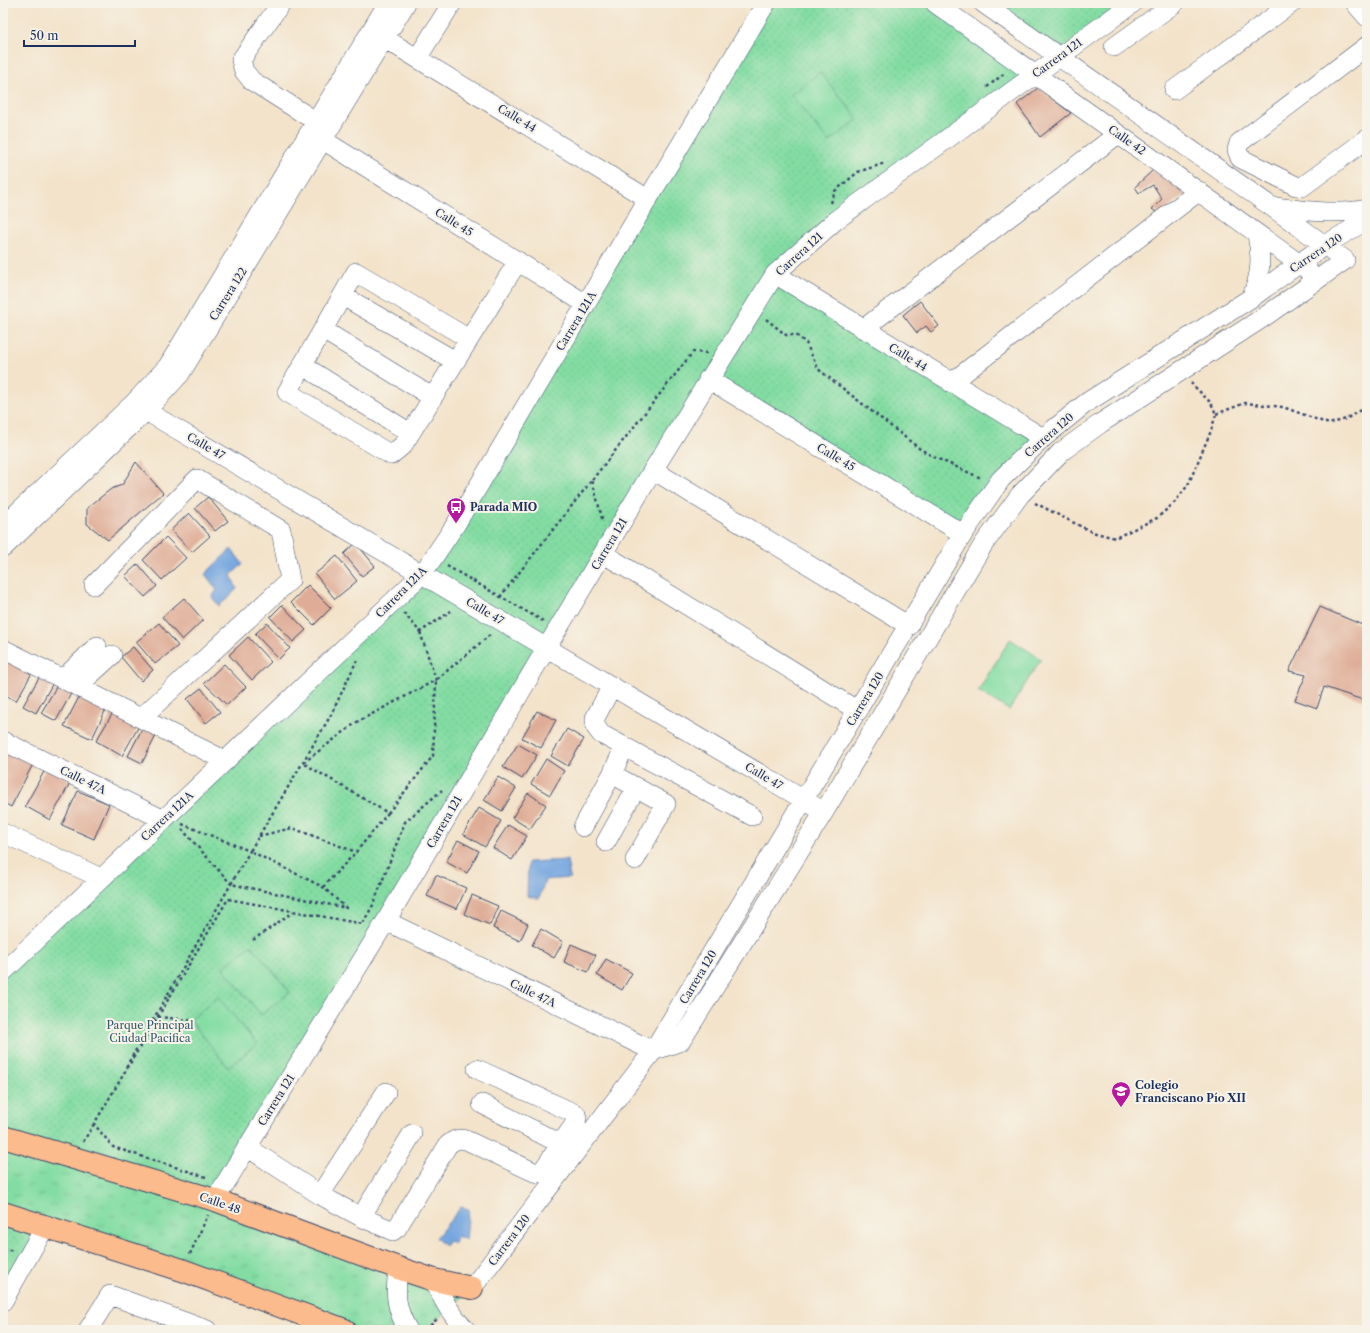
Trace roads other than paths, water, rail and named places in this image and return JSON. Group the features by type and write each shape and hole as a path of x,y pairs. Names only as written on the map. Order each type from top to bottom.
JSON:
{"main road":[{"name":"Calle 48","path":"3,1137 216,1200 398,1268 434,1280 472,1288"},
{"path":"3,1213 46,1225 182,1270 345,1330"}],"street":[{"path":"281,3 241,60 244,71 252,81 317,122"},
{"name":"Carrera 122","path":"3,526 180,374 323,140 378,34 388,3"},
{"name":"Carrera 122","path":"3,548 141,406 168,366 317,122 378,34 406,3"},
{"path":"418,58 452,3"},
{"name":"Carrera 121A","path":"3,972 162,819 226,761 423,573 456,524 648,198 766,3"},
{"name":"Calle 42","path":"935,3 1319,278"},
{"path":"983,3 1060,56 1325,245"},
{"name":"Carrera 121","path":"216,1200 386,921 653,470 708,379 775,274 836,220 1133,3"},
{"path":"1114,47 1175,3"},
{"path":"1174,90 1292,3"},
{"path":"1355,3 1367,17"},
{"name":"Calle 44","path":"378,34 648,198"},
{"path":"1367,46 1239,143 1237,150 1240,158 1296,186 1302,187 1367,139"},
{"path":"863,329 1118,134"},
{"name":"Calle 45","path":"323,140 586,304"},
{"path":"951,383 1199,191"},
{"path":"1272,207 1314,212 1356,211 1367,209"},
{"name":"Carrera 120","path":"472,1288 653,1051 963,534 997,486 1043,438 1086,404 1251,298 1325,245 1367,220"},
{"path":"1251,298 1258,283 1261,267 1261,250 1257,234"},
{"name":"Carrera 120","path":"653,1051 681,1041 824,812 983,545 1020,495 1061,452 1100,423 1264,317 1345,260 1325,245"},
{"path":"469,339 356,272 287,392 391,455 403,445 518,261"},
{"name":"Calle 44","path":"775,274 1043,438"},
{"path":"343,296 455,361"},
{"path":"323,330 432,398"},
{"path":"302,365 410,433"},
{"name":"Calle 45","path":"708,379 963,534"},
{"name":"Calle 47","path":"141,406 824,812"},
{"path":"653,470 908,626"},
{"path":"94,585 197,479 280,530 290,580 142,717"},
{"path":"604,554 858,711"},
{"path":"4,649 142,717 226,761"},
{"path":"71,682 105,651"},
{"path":"612,686 595,718 595,726 601,734 624,748 752,816"},
{"name":"Calle 47A","path":"3,741 162,819"},
{"path":"583,827 612,774 624,748"},
{"path":"612,774 666,804 635,860"},
{"path":"606,842 636,788"},
{"path":"5,836 101,878"},
{"name":"Calle 47A","path":"386,921 653,1051"},
{"path":"247,1147 320,1195 361,1218 393,1231 397,1228 448,1145 453,1141 460,1138 466,1140 539,1173 543,1170 576,1122 576,1114 477,1069"},
{"path":"320,1195 386,1092"},
{"path":"482,1104 561,1144"},
{"path":"361,1218 412,1134"},
{"path":"3,1301 46,1225"},
{"path":"398,1268 395,1292 400,1316 408,1330"},
{"path":"434,1280 442,1298 455,1319 466,1330"},
{"path":"88,1330 110,1295 179,1326 207,1330"}],"water":[{"path":"231,549 243,564 231,575 237,589 219,606 212,597 217,590 205,574"},
{"path":"567,860 570,878 545,880 539,899 527,896 528,862"},
{"path":"461,1207 469,1209 466,1240 457,1236 455,1243 449,1241 445,1246 436,1238"}],"place":[{"name":"Parada MIO","path":"456,524"},
{"name":"Colegio Franciscano Pío XII","path":"1121,1108"}],"park label":[{"name":"Parque Principal Ciudad Pacifica","path":"150,1031"}]}
